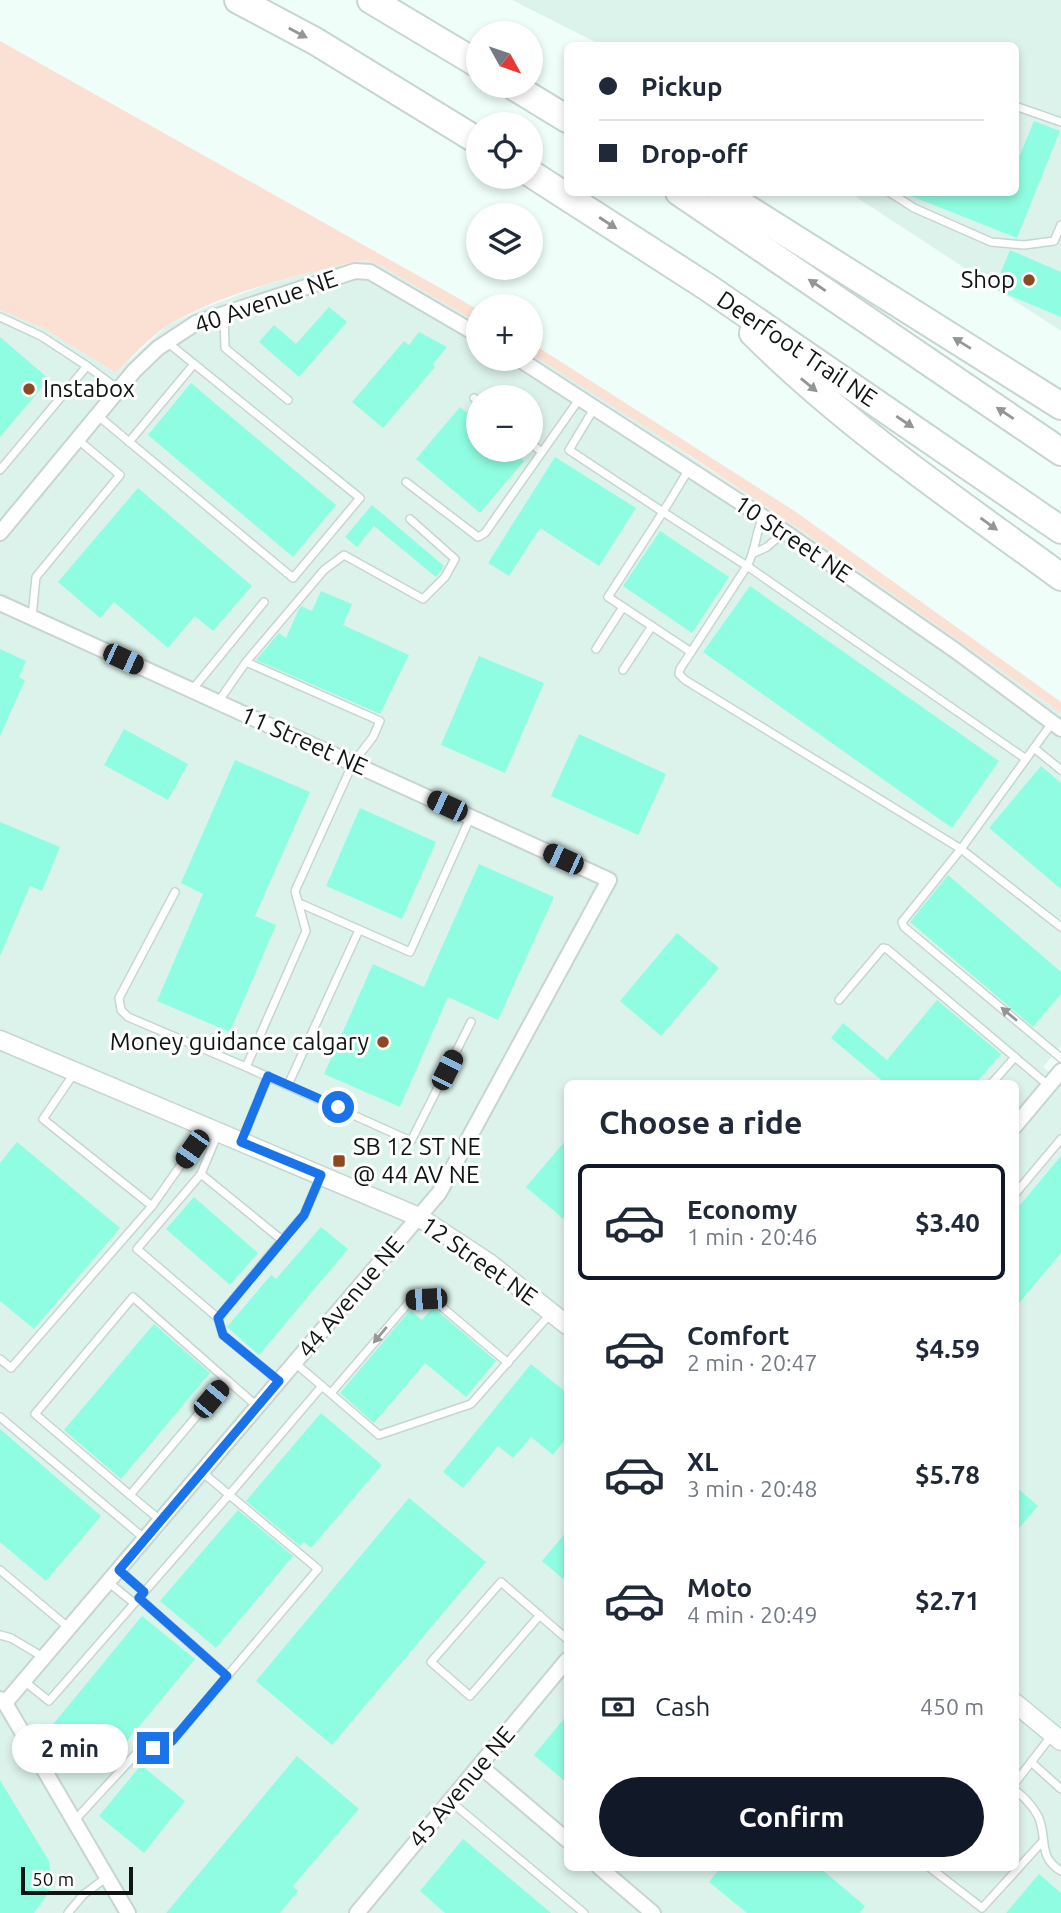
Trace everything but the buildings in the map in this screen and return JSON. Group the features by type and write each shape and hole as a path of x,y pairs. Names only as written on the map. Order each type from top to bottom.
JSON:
{"highway":[{"path":"238,0 315,41 466,134"},
{"path":"371,0 466,57"},
{"path":"420,28 466,51"},
{"path":"543,91 564,101"},
{"path":"533,98 564,117"},
{"name":"Deerfoot Trail NE","path":"543,181 564,195"},
{"name":"Deerfoot Trail NE","path":"566,196 707,287 1061,530"},
{"path":"685,196 1061,452"},
{"path":"727,196 1061,406"},
{"path":"707,287 787,368 887,449 1061,577"}],"street":[{"name":"40 Avenue NE","path":"0,533 118,389 166,342 196,323 355,271 370,272 466,328"},
{"name":"10 Street NE","path":"538,371 763,517 956,651 1057,726"},
{"name":"11 Street NE","path":"0,603 609,880"},
{"name":"44 Avenue NE","path":"4,1709 44,1657 439,1193 609,880"},
{"name":"12 Street NE","path":"0,1040 419,1217 489,1263 563,1321"},
{"path":"1019,1121 1061,1071"},
{"name":"45 Avenue NE","path":"357,1913 564,1664"},
{"path":"1019,1706 1059,1740"},
{"path":"4,1709 128,1913"},
{"path":"480,1766 564,1837"},
{"path":"604,1871 653,1913"}],"lane":[{"path":"1019,107 1061,122"},
{"path":"895,196 914,208 991,242 1024,245 1054,241 1061,225"},
{"path":"224,314 225,348 288,400"},
{"path":"0,317 41,337 118,389"},
{"path":"96,415 293,578 360,499 166,342"},
{"path":"129,442 194,364"},
{"path":"0,470 87,366"},
{"path":"543,451 580,397"},
{"path":"596,407 569,450 747,566 1026,759"},
{"path":"32,618 36,577 120,475 76,439"},
{"path":"407,482 478,537 485,533 535,462"},
{"path":"689,469 608,597 691,652"},
{"path":"763,517 756,531 754,553 679,674 961,849 1061,927"},
{"path":"218,702 246,662 324,570 344,555 423,599 445,577 455,559 410,519"},
{"path":"754,553 767,547 784,532"},
{"path":"192,690 264,602"},
{"path":"596,649 623,607"},
{"path":"623,670 652,626"},
{"path":"246,662 380,721 373,737 353,763 295,891 306,931 246,1067"},
{"path":"1057,726 1034,748 961,849 902,922 904,927 1061,1058"},
{"path":"1034,748 1061,770"},
{"path":"299,903 410,952 471,817"},
{"path":"175,892 119,998 121,1010 128,1017 288,1084 411,1141 471,1022"},
{"path":"288,1084 359,930"},
{"path":"839,1000 883,948 887,949 1049,1086"},
{"path":"995,1080 1015,1057"},
{"path":"75,1072 43,1119 152,1206"},
{"path":"241,1142 268,1076"},
{"path":"210,1129 201,1174 137,1249 218,1318 223,1335 279,1381"},
{"path":"0,1359 11,1368 152,1206 192,1149 210,1129"},
{"path":"1019,1189 1061,1139"},
{"path":"201,1174 282,1240"},
{"path":"218,1318 304,1215 321,1175"},
{"path":"160,1521 35,1414 61,1382 133,1297 257,1406"},
{"path":"331,1393 411,1300 435,1301 508,1363"},
{"path":"295,1363 379,1435 471,1404 508,1363 563,1321"},
{"path":"130,1495 227,1380"},
{"path":"24,1681 48,1701 322,1386"},
{"path":"0,1417 145,1539"},
{"path":"74,1821 135,1755 172,1741 318,1569 202,1472"},
{"path":"0,1570 69,1628"},
{"path":"119,1570 139,1598 227,1676"},
{"path":"108,1582 139,1598"},
{"path":"540,1615 470,1696 431,1662 501,1582 540,1615 564,1636"},
{"path":"0,1635 11,1637 44,1657"},
{"path":"1019,1778 1031,1762 1059,1740"},
{"path":"1031,1762 1061,1789"},
{"path":"1019,1793 1038,1817 1047,1860 1061,1871"},
{"path":"450,1801 584,1913"},
{"path":"1019,1867 1043,1841"},
{"path":"934,1871 982,1908 1016,1871"},
{"path":"68,1913 83,1895 107,1877"}],"shaded area":[{"path":"512,0 1061,0 1061,331 855,196 1019,196 1019,42 595,42"},
{"path":"0,41 466,303 466,316 383,267 367,260 354,262 283,279 234,295 189,314 162,330 116,373 43,328 0,310"},
{"path":"367,260 383,267 466,316 466,371 543,371 543,360 833,552 1061,713 1061,1046 1043,1067 1061,1082 1061,1913 0,1913 0,310 43,328 116,373 167,326 204,308 265,285 325,268"},
{"path":"543,350 796,512 1061,702 1061,713 833,552 543,361"}],"place":[{"name":"Shop","path":"1029,280"},
{"name":"Instabox","path":"29,389"},
{"name":"Money guidance calgary","path":"383,1042"},
{"name":"SB 12 ST NE @ 44 AV NE","path":"339,1161"}],"route":[{"path":"153,1748 172,1741 227,1676 139,1598 144,1592 119,1570 279,1381 223,1335 218,1318 304,1215 321,1175 241,1142 268,1076 338,1107"}]}
